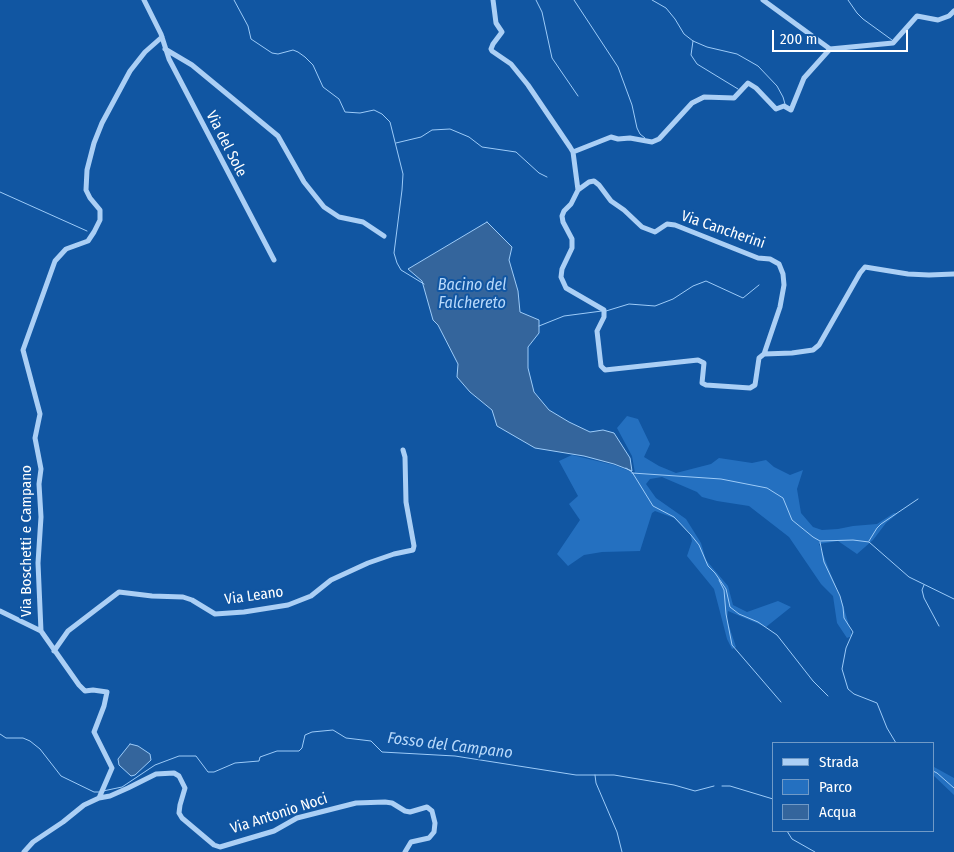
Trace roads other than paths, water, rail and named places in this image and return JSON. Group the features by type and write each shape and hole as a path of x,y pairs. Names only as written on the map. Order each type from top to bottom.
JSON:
{"street":[{"path":"144,0 162,37"},
{"path":"494,0 496,23 502,32 493,44 492,51 511,64 528,84 573,152 578,190 562,216 572,239 572,248 562,269 561,277 566,288 604,310 604,317 596,331 601,366 605,370 698,360 704,363 702,383 706,385 750,388 755,385 759,358 764,354 769,356 812,350 819,345 865,267 929,275 954,274"},
{"path":"764,0 830,49 893,43 917,16 938,20 949,16 954,11"},
{"name":"Via del Sole","path":"162,37 165,49 202,124 274,260"},
{"name":"Via Boschetti e Campano","path":"99,798 112,768 94,732 107,692 85,691 79,686 41,631 38,563 41,517 39,484 41,469 35,438 40,414 23,350 55,261 66,249 83,244 90,239 100,220 100,210 86,190 94,143 102,123 130,71 145,52 162,37"},
{"path":"165,49 192,65 278,136 304,182 324,207 339,217 363,222 384,236"},
{"path":"573,152 611,137 652,142 692,103 704,97 734,98 748,83 756,88 776,109 784,106 792,110 804,78 830,49"},
{"name":"Via Cancherini","path":"578,190 589,182 594,181 611,201 624,210 642,228 655,232 667,224 675,225 758,258 770,259 779,264 783,274 784,285 780,307 764,354"},
{"name":"Via Leano","path":"54,651 68,631 119,592 183,597 192,600 215,614 244,612 288,605 311,596 331,580 368,563 413,550 414,546 406,502 406,457 404,450"},
{"path":"0,611 41,631"},
{"name":"Via Antonio Noci","path":"99,798 110,796 156,774 174,773 179,776 185,788 179,813 182,818 214,845 220,847 274,831 297,818 356,803 392,803 410,812 427,807 432,811 436,823 434,832 429,838 411,842 405,852"},
{"path":"24,852 33,842 84,805 99,798"}],"water":[{"name":"Bacino del Falchereto","path":"487,222 512,247 509,260 518,291 520,312 539,320 539,333 528,347 528,368 534,392 549,410 569,422 590,432 603,430 614,433 630,458 632,471 584,456 535,448 497,426 492,410 470,392 457,377 458,364 438,325 433,320 422,281 408,269"},
{"path":"130,744 138,746 150,754 151,760 135,775 131,776 119,765 118,759"}],"waterway":[{"path":"234,0 248,26 251,39 272,53 278,54 293,50 305,57 313,65 323,87 339,99 345,112 360,113 374,110 382,114 390,122 403,174 394,253 401,270 424,284"},
{"path":"536,0 542,12 552,58 578,96"},
{"path":"574,0 618,67 632,105 637,128 645,138"},
{"path":"652,0 666,8 684,34 693,41 707,47 737,54 758,66 777,86 785,104"},
{"path":"848,0 863,19 892,40"},
{"path":"693,41 691,55 697,64 738,89"},
{"path":"396,143 421,137 432,130 450,129 469,137 482,147 516,152 539,173 547,177"},
{"path":"0,192 87,231"},
{"path":"606,311 629,304 655,306 673,299 693,286 706,281 743,298 759,285"},
{"path":"539,326 564,316 602,311"},
{"path":"626,468 632,472 653,506 674,517 699,545 708,566 726,589 730,607 777,635 813,681 828,696"},
{"path":"632,473 721,479 767,488 783,498 792,520 813,537 820,541 853,540 869,542 909,577 954,599"},
{"path":"869,541 881,524 918,499"},
{"path":"820,542 824,562 840,596 844,618 853,632 846,648 842,669 848,689 854,694 877,703 887,728 895,742"},
{"path":"719,580 724,590 732,645 781,702"},
{"path":"924,585 922,590 924,598 939,626"},
{"name":"Fosso del Campano","path":"103,791 122,787 155,765 179,756 196,756 208,772 214,772 235,763 259,761 260,757 277,751 299,751 302,748 305,735 312,732 333,730 346,738 371,741 382,752 455,756 576,775 614,775 674,785 695,791 714,786"},
{"name":"Fosso del Campano","path":"0,734 6,738 23,738 30,741 40,749 61,776 94,792 99,792"},
{"path":"934,772 954,788"},
{"path":"595,775 596,783 617,832 622,852"},
{"name":"Fosso del Campano","path":"722,786 730,786 772,799"},
{"name":"Fosso del Campano","path":"788,832 792,839 815,852"}]}
